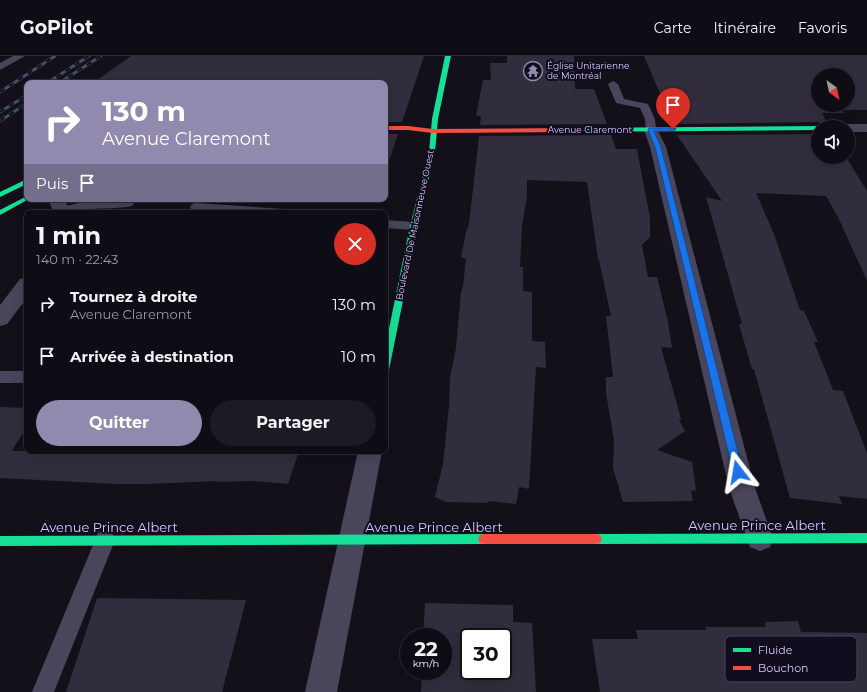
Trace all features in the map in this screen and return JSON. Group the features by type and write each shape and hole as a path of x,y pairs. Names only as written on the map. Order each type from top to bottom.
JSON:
{"street":[{"name":"Boulevard De Maisonneuve Ouest","path":"388,355 414,226 432,152 433,131 448,56"},
{"path":"388,128 408,128 433,131"},
{"name":"Avenue Claremont","path":"433,131 811,128"},
{"path":"855,128 867,128"},
{"path":"651,130 658,147 742,488 760,538"},
{"path":"412,138 433,131"},
{"path":"0,195 24,183"},
{"path":"0,213 24,200"},
{"path":"0,319 24,290"},
{"path":"321,692 369,454"},
{"name":"Avenue Prince Albert","path":"0,540 867,538"}],"lane":[{"path":"0,67 20,56"},
{"path":"613,84 620,101 644,106 650,119 651,130"},
{"path":"60,208 87,205 126,207"},
{"path":"196,207 209,210"},
{"path":"388,224 414,226"},
{"path":"0,377 24,377"},
{"path":"43,692 105,540"}],"building":[{"path":"131,56 424,56 402,122 388,122 388,80 97,80"},
{"path":"507,56 574,56 575,89 594,89 607,124 480,125 481,116 476,116 483,80 491,80 490,63 507,63"},
{"path":"644,56 867,56 867,110 855,110 855,68 811,68 811,112 844,113 822,113 826,120 811,120 811,122 673,124"},
{"path":"388,134 398,134 390,158 388,158"},
{"path":"811,134 811,164 850,164 867,191 867,281 838,217 826,196 756,193 774,234 800,310 804,311 818,342 814,342 833,390 843,391 867,453 867,499 839,496 842,504 790,498 754,369 752,369 739,324 742,324 706,197 722,201 677,135"},
{"path":"611,135 616,149 637,149 650,218 650,237 642,245 648,277 657,277 668,322 672,348 661,347 681,419 679,420 685,431 657,450 692,462 696,490 691,491 693,501 623,502 613,468 614,440 606,393 606,377 613,377 606,316 611,316 598,259 587,182 527,180 527,196 522,226 520,267 523,267 523,291 532,292 532,341 545,342 546,368 536,367 529,489 519,487 516,504 489,501 487,503 446,502 435,497 443,464 449,406 450,378 456,348 461,292 463,287 466,258 461,258 469,224 479,136"},
{"path":"0,407 24,408 24,431 12,451 24,451 24,454 298,454 288,484 254,481 217,481 118,484 0,478"},
{"path":"97,598 246,600 222,692 66,692"},
{"path":"425,603 513,605 513,622 532,623 536,692 421,692 422,680 452,680 452,628 424,628"},
{"path":"798,621 801,632 867,633 867,692 600,692 592,639 638,639 636,630 706,630 705,627 766,627 765,622"}],"railway":[{"path":"0,92 55,56"},
{"path":"52,80 89,56"},
{"path":"64,80 101,56"},
{"path":"0,112 24,97"},
{"path":"0,121 24,105"}],"traffic: fast":[{"path":"388,355 414,226 432,152 435,119 448,56"},
{"path":"570,130 811,128"},
{"path":"0,195 24,183"},
{"path":"0,213 24,200"},
{"path":"596,539 867,538"},
{"path":"0,541 484,539"}],"traffic: jam":[{"path":"388,128 408,128 433,131 570,130"},
{"path":"484,539 596,539"}],"place":[{"name":"Église Unitarienne de Montréal","path":"533,71"}],"route":[{"path":"673,129 651,130 658,147 738,472"}]}
